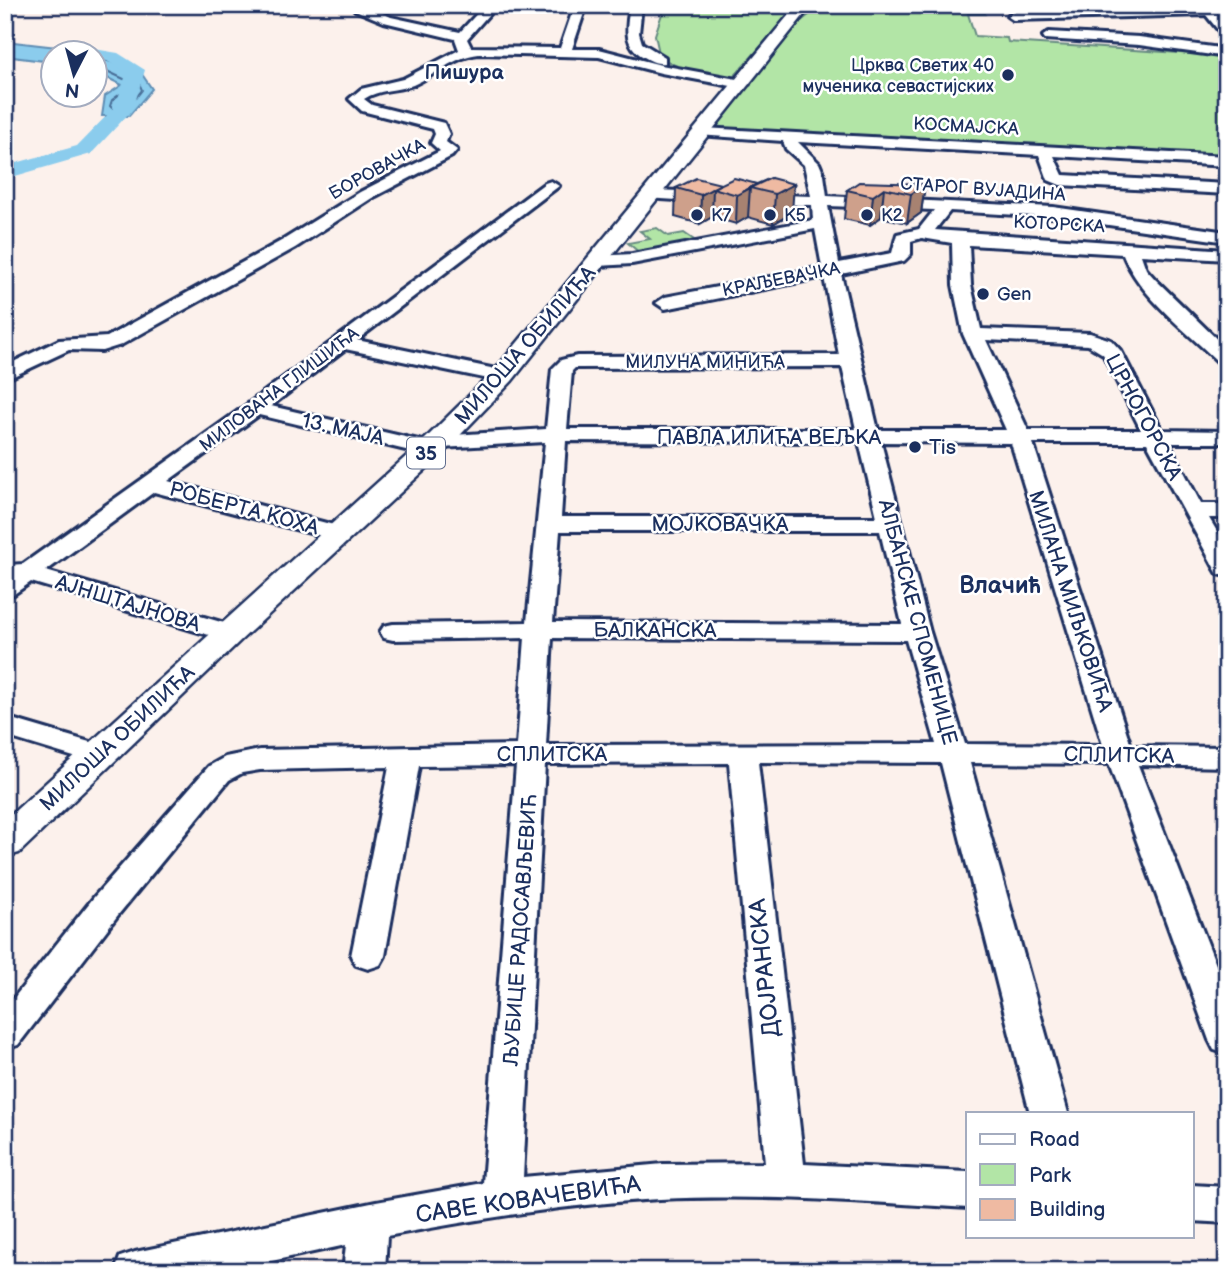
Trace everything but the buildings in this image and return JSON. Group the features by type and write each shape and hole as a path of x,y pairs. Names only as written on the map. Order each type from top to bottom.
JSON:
{"main road":[{"name":"МИЛОША ОБИЛИЋА","path":"5,843 434,445 503,376 803,9"}],"street":[{"path":"359,5 359,8 380,18 440,29 464,45 491,5"},
{"path":"636,5 631,28 633,41 643,52 683,74"},
{"path":"1013,16 1209,7 1227,33"},
{"path":"1108,12 1148,43"},
{"path":"441,64 562,57 578,13"},
{"path":"1049,36 1227,52"},
{"name":"БОРОВАЧКА","path":"5,374 66,344 102,345 114,341 289,244 366,195 447,153 450,150 438,143 442,135 439,126 366,108 356,99 366,92 409,81 441,64 464,45 562,57 604,53 683,74 742,84"},
{"name":"КОСМАЈСКА","path":"703,132 1223,161"},
{"name":"АЛБАНСКЕ СПОМЕНИЦЕ","path":"790,137 793,150 814,168 820,212 850,361 917,632 953,753 1049,1112"},
{"path":"1045,150 1053,177 1064,181 1227,189"},
{"path":"1223,161 1227,176"},
{"name":"МИЛОВАНА ГЛИШИЋА","path":"5,589 17,570 152,484 551,186"},
{"name":"СТАРОГ ВУЈАДИНА","path":"651,195 728,198 820,212 945,205 1086,215 1227,236"},
{"path":"925,232 938,219 945,205"},
{"path":"598,261 632,259 820,212"},
{"name":"КОТОРСКА","path":"925,232 960,239 1227,256"},
{"name":"КРАЉЕВАЧКА","path":"665,303 898,257 902,254 903,238 925,232"},
{"name":"МИЛАНА МИЉКОВИЋА","path":"960,239 962,285 973,334 1021,439 1120,755 1227,1040"},
{"path":"1130,249 1138,270 1149,284 1227,360"},
{"name":"ЦРНОГОРСКА","path":"973,334 1090,339 1104,344 1111,351 1193,511 1227,569"},
{"path":"342,343 503,376"},
{"name":"МИЛУНА МИНИЋА","path":"562,369 577,362 850,361"},
{"name":"ЉУБИЦЕ РАДОСАВЉЕВИЋ","path":"502,1198 539,630 562,369"},
{"name":"13. МАЈА","path":"255,408 434,445"},
{"name":"ПАВЛА ИЛИЋА ВЕЉКА","path":"434,445 557,436 1021,439 1227,437"},
{"name":"РОБЕРТА КОХА","path":"152,484 337,533"},
{"path":"1193,511 1227,511"},
{"name":"МОЈКОВАЧКА","path":"549,524 891,524"},
{"name":"АЈНШТАЈНОВА","path":"17,570 229,633"},
{"name":"БАЛКАНСКА","path":"393,632 917,632"},
{"path":"5,726 100,755"},
{"name":"СПЛИТСКА","path":"5,1035 106,906 219,773 235,764 260,760 531,754 953,753 1227,757"},
{"name":"ДОЈРАНСКА","path":"743,755 786,1181"},
{"path":"368,957 406,756"},
{"name":"САВЕ КОВАЧЕВИЋА","path":"135,1271 502,1198 621,1184 713,1180 786,1181 966,1190"},
{"path":"1194,1203 1227,1205"},
{"path":"364,1271 368,1223"}],"green space":[{"path":"665,5 797,5 731,80 689,73 660,57 655,35"},
{"path":"822,5 983,5 985,14 968,14 975,36 1007,38 1008,42 1227,56 1227,159 1190,157 1188,154 711,130 796,25"},
{"path":"657,228 668,236 684,233 697,242 640,253 628,243 650,239 640,231"}],"water":[{"path":"5,41 38,45 38,60 5,56 5,52 14,50 5,49"},
{"path":"108,53 137,67 152,89 129,116 102,116 103,108 108,108 108,94 122,85 108,78"}],"waterway":[{"path":"5,173 84,150 124,109 136,70 108,56"}],"place":[{"name":"Црква Светих 40 мученика севастијских","path":"1008,75"},
{"name":"K7","path":"697,215"},
{"name":"K5","path":"770,215"},
{"name":"K2","path":"867,215"},
{"name":"Gen","path":"983,294"},
{"name":"Tis","path":"915,447"}],"district":[{"name":"Пишура","path":"464,72"},
{"name":"Влачић","path":"1000,585"}]}
